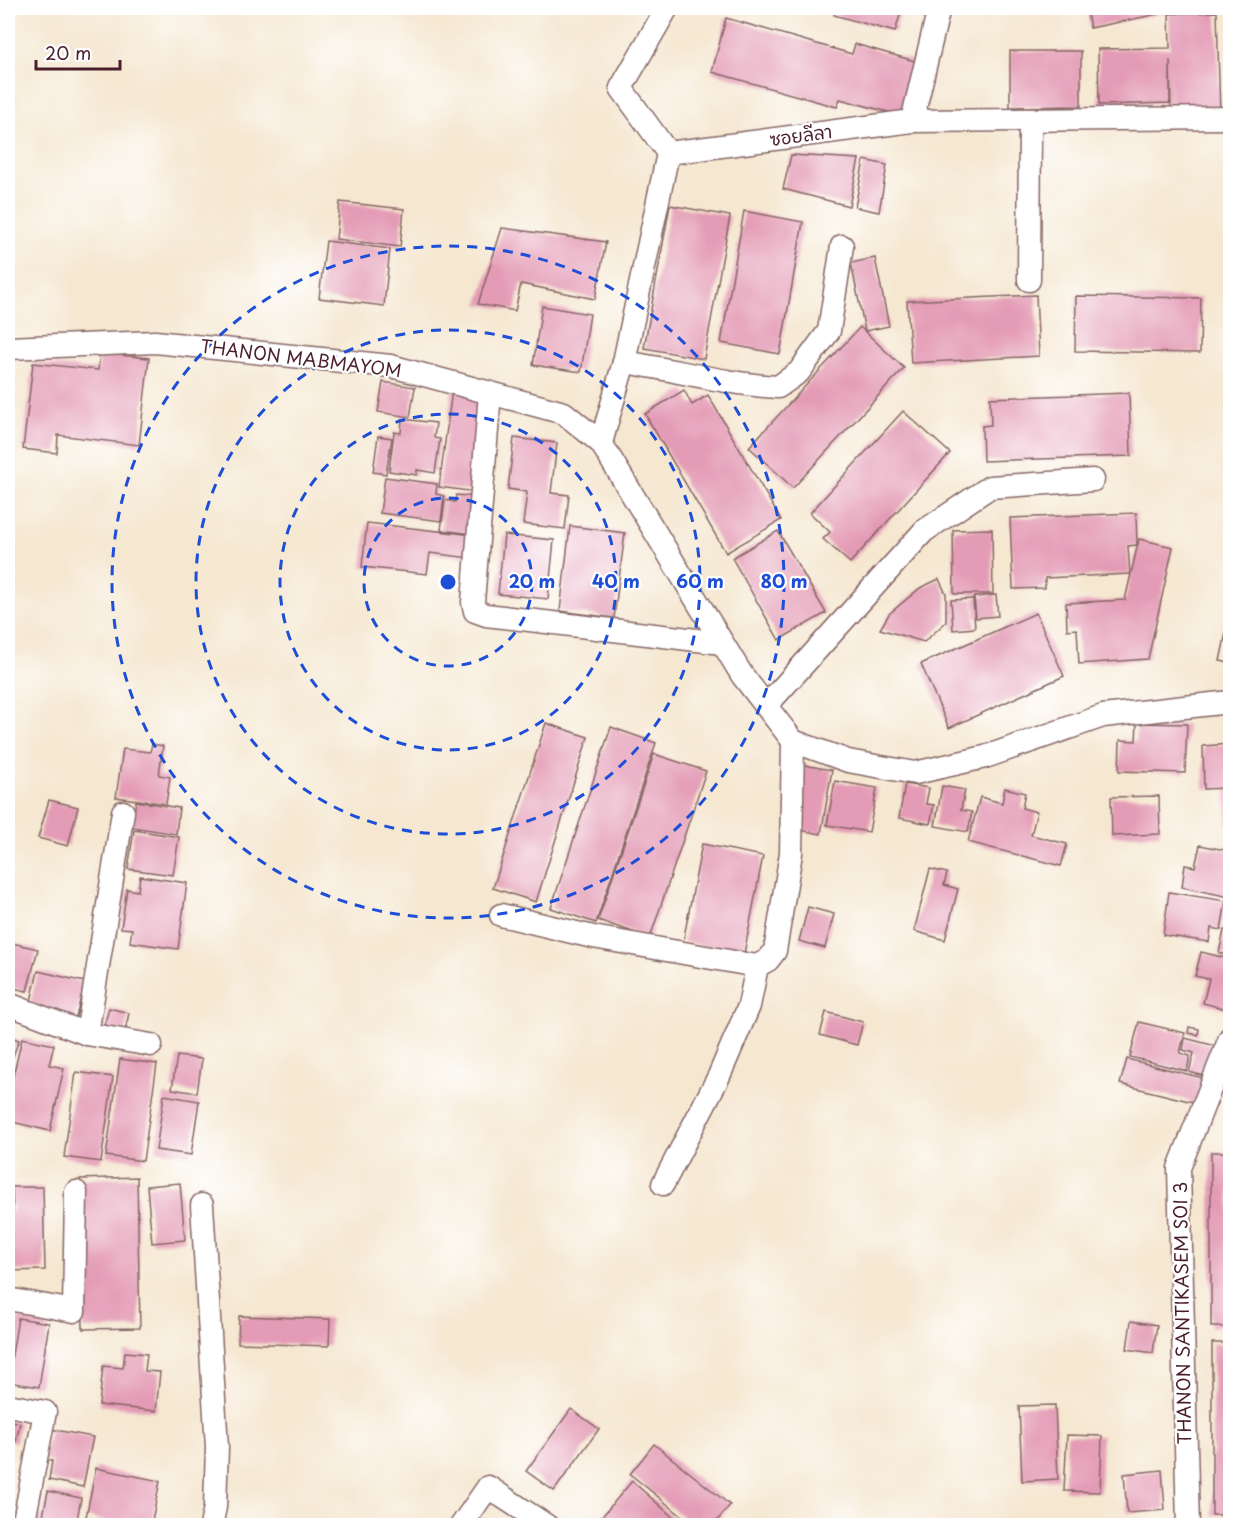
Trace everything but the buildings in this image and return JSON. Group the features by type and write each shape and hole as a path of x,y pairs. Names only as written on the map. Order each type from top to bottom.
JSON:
{"street":[{"path":"601,443 624,362 668,153 621,88 667,8"},
{"path":"912,121 939,8"},
{"name":"ซอยลีลา","path":"668,153 912,121 1230,118"},
{"path":"1029,280 1030,121"},
{"path":"624,362 680,370 726,382 778,387 799,372 829,331 842,246"},
{"name":"THANON MABMAYOM","path":"8,348 155,342 391,366 564,413 601,443 742,675 793,741"},
{"path":"490,393 472,602 475,611 486,615 722,643"},
{"path":"766,706 924,531 990,487 1093,480"},
{"path":"501,915 593,937 757,966 768,960 775,951 790,854 793,741 848,761 915,773 985,757 1103,716 1230,702"},
{"path":"87,1034 123,812"},
{"path":"663,1184 718,1076 749,1006 757,966"},
{"path":"8,1004 87,1034 151,1045"},
{"name":"THANON SANTIKASEM SOI 3","path":"1188,1526 1179,1168 1230,1038"},
{"path":"9,1304 74,1311 76,1192"},
{"path":"202,1205 217,1446 216,1507 211,1526"},
{"path":"8,1405 45,1412 22,1526"},
{"path":"461,1526 488,1487 547,1526"}]}
